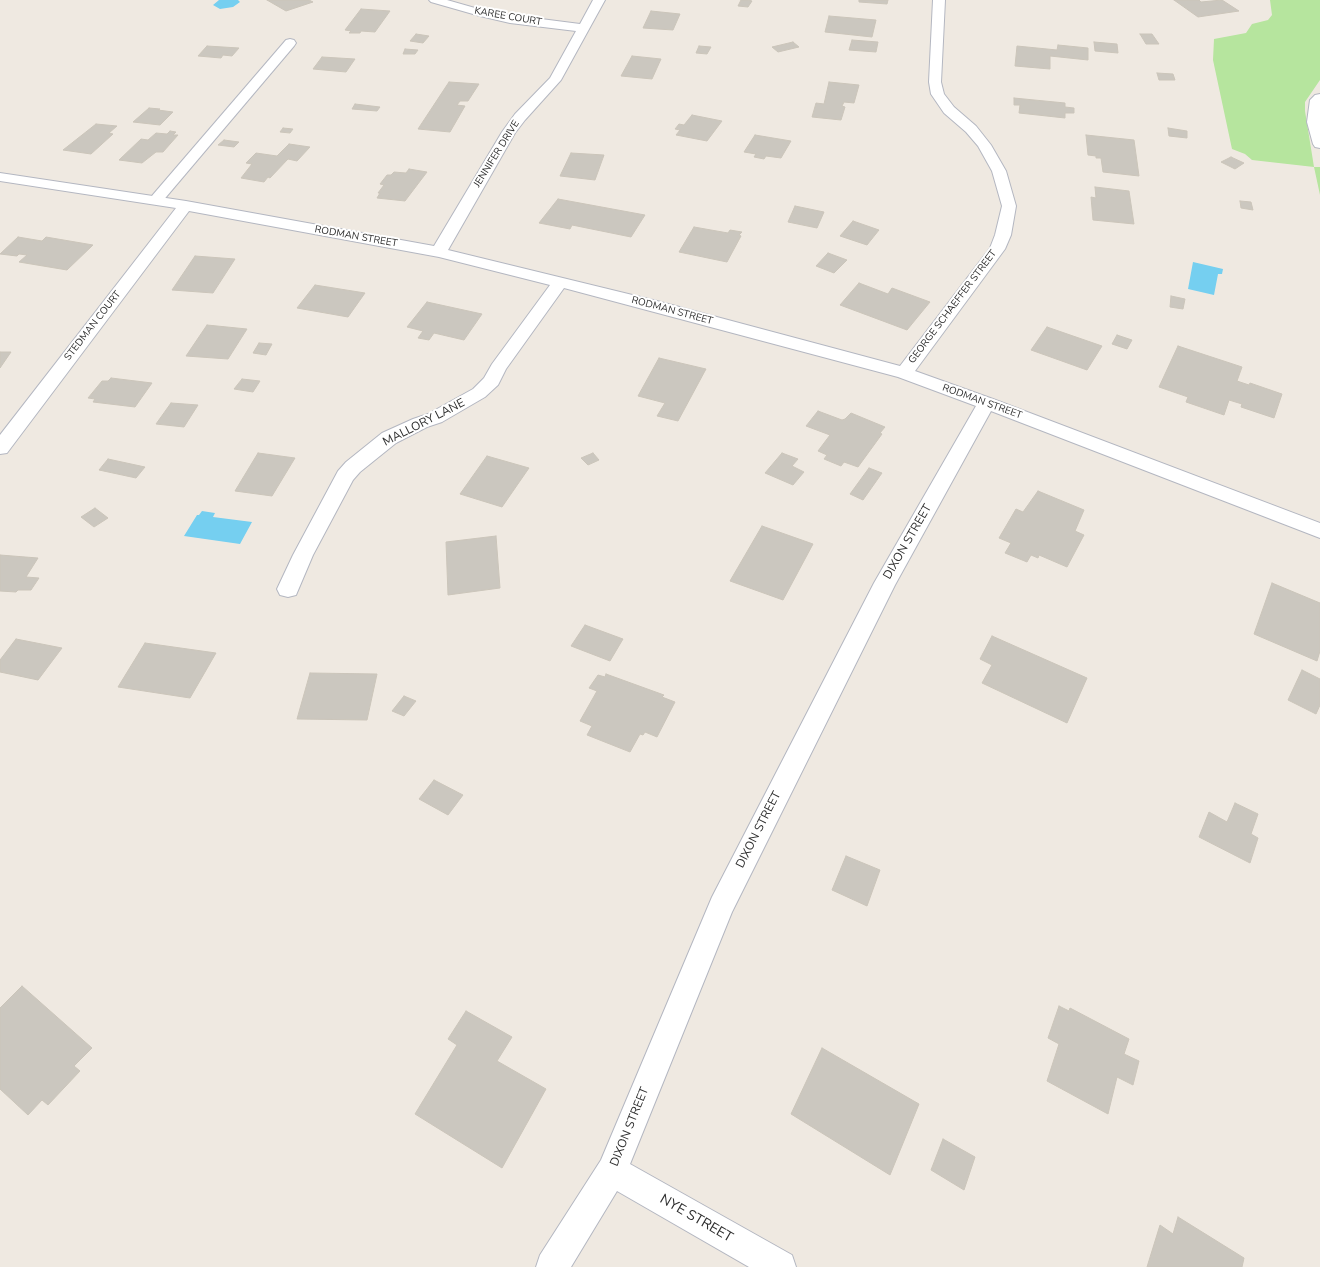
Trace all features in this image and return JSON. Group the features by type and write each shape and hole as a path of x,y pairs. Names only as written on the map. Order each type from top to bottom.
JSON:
{"street":[{"name":"KAREE COURT","path":"435,0 480,13 510,19 582,28"},
{"name":"JENNIFER DRIVE","path":"439,252 509,132 520,117 555,80 582,28 599,0"},
{"name":"GEORGE SCHAEFFER STREET","path":"904,373 997,249 1003,235 1009,206 999,171 984,145 971,129 948,110 938,94 935,82 939,0"},
{"path":"156,200 290,43"},
{"path":"1320,98 1317,100 1314,122 1320,144"},
{"name":"RODMAN STREET","path":"0,176 186,205 439,252 659,307 904,373 987,403 1320,530"},
{"name":"STEDMAN COURT","path":"0,448 186,205"},
{"name":"MALLORY LANE","path":"288,589 303,556 349,471 389,438 420,423 435,418 479,393 492,381 498,368 559,283"},
{"name":"DIXON STREET","path":"552,1267 612,1171 721,906 884,583 987,403"},
{"name":"NYE STREET","path":"612,1171 780,1267"}],"green space":[{"path":"1270,0 1320,0 1320,80 1305,102 1305,111 1314,167 1252,160 1245,154 1232,149 1213,60 1214,39 1246,33 1252,24 1268,20 1272,15"},
{"path":"1314,167 1320,167 1320,195"}],"water":[{"path":"219,0 238,0 240,2 233,7 220,9 213,5"},
{"path":"1193,262 1223,269 1222,274 1218,274 1214,295 1188,289"},
{"path":"202,511 215,513 213,517 252,522 240,544 184,536 197,515 199,515"}],"building":[{"path":"267,0 309,0 313,2 286,11"},
{"path":"741,0 752,1 748,7 738,6"},
{"path":"859,0 888,0 887,4 859,2"},
{"path":"1174,0 1199,0 1201,2 1222,0 1239,11 1198,17"},
{"path":"361,9 390,11 375,32 361,31 360,33 349,33 351,31 345,30"},
{"path":"651,11 680,14 673,30 643,28"},
{"path":"829,16 876,20 872,37 825,32"},
{"path":"416,34 429,36 423,43 410,41"},
{"path":"1140,34 1152,34 1159,44 1146,44"},
{"path":"852,40 878,42 876,52 849,50"},
{"path":"793,42 799,47 778,52 772,47"},
{"path":"1094,42 1117,44 1118,53 1095,51"},
{"path":"1058,45 1088,48 1088,60 1050,56 1050,69 1015,66 1017,46 1057,50"},
{"path":"207,46 239,48 232,56 223,55 221,58 198,56"},
{"path":"699,46 711,47 707,54 696,53"},
{"path":"405,49 418,50 415,54 403,54"},
{"path":"632,56 661,59 652,79 621,76"},
{"path":"322,57 355,59 346,72 313,69"},
{"path":"1157,73 1173,74 1175,80 1159,80"},
{"path":"449,82 479,84 468,101 460,101 457,105 465,106 450,132 418,129"},
{"path":"829,82 859,85 854,103 844,102 842,106 845,107 841,120 812,117 816,103 824,104"},
{"path":"1014,98 1065,103 1065,107 1074,108 1074,113 1065,113 1065,118 1019,113 1020,105 1014,105"},
{"path":"355,104 380,107 377,111 352,109"},
{"path":"149,108 173,112 160,125 133,122"},
{"path":"692,115 722,121 707,141 676,135 680,130 675,129 679,124 684,125"},
{"path":"96,124 117,126 109,133 113,134 91,154 63,150"},
{"path":"283,128 293,129 290,133 280,132"},
{"path":"1168,128 1187,131 1187,138 1169,136"},
{"path":"170,131 176,132 173,135 178,135 163,152 156,152 142,163 119,160 141,139 148,140 156,133 167,134"},
{"path":"755,135 791,141 781,158 766,156 764,159 754,157 756,154 744,152"},
{"path":"1086,135 1134,140 1139,176 1103,172 1101,158 1088,155"},
{"path":"224,140 239,142 234,147 218,145"},
{"path":"289,144 310,147 297,161 288,159 270,178 268,177 264,182 241,178 252,164 246,163 256,153 277,156"},
{"path":"571,153 604,155 595,180 560,176"},
{"path":"1231,157 1244,163 1235,169 1221,162"},
{"path":"409,169 427,172 405,201 377,198 380,193 378,193 384,185 380,184 387,175 391,175 394,172 406,173"},
{"path":"1095,187 1129,191 1134,224 1093,220 1091,197 1096,198"},
{"path":"558,199 645,215 631,237 572,225 570,229 539,223"},
{"path":"1240,201 1251,202 1253,210 1241,208"},
{"path":"795,206 824,212 817,228 788,222"},
{"path":"853,221 879,230 867,245 840,236"},
{"path":"694,227 728,233 730,230 742,232 739,235 741,236 727,262 679,252"},
{"path":"18,237 42,241 46,237 93,245 67,270 19,262 27,255 19,254 17,256 0,254"},
{"path":"828,253 847,260 834,273 816,266"},
{"path":"195,256 235,259 213,293 172,290"},
{"path":"859,283 888,294 892,288 930,302 907,330 840,305"},
{"path":"315,285 365,293 348,317 297,308"},
{"path":"1171,296 1185,299 1183,309 1170,307"},
{"path":"427,302 482,314 464,340 434,333 429,340 418,338 423,331 407,327"},
{"path":"207,325 247,329 228,359 186,356"},
{"path":"1047,327 1102,346 1087,370 1031,350"},
{"path":"1117,335 1132,340 1127,349 1112,344"},
{"path":"259,343 272,344 266,355 253,353"},
{"path":"1178,346 1242,367 1237,381 1249,385 1250,383 1282,394 1274,418 1241,407 1242,404 1229,400 1224,415 1186,402 1188,397 1159,387"},
{"path":"0,352 11,352 0,368"},
{"path":"659,358 706,369 678,421 657,416 665,403 638,396"},
{"path":"111,378 152,383 135,407 93,402 95,399 88,398 102,381 108,381"},
{"path":"242,379 260,381 253,392 234,389"},
{"path":"171,403 198,405 184,427 156,424"},
{"path":"818,411 842,420 851,413 885,427 880,433 882,434 858,467 844,462 841,466 824,459 827,455 818,451 830,435 806,426"},
{"path":"258,453 295,458 272,496 235,491"},
{"path":"593,453 599,460 588,465 581,458"},
{"path":"782,453 798,459 792,466 804,472 793,485 765,473"},
{"path":"487,456 529,468 502,507 460,494"},
{"path":"108,459 145,467 136,478 99,470"},
{"path":"869,468 882,473 863,500 850,494"},
{"path":"1038,491 1084,510 1075,531 1084,535 1067,567 1039,555 1038,558 1031,555 1027,562 1005,553 1011,543 999,538 1016,509 1023,512"},
{"path":"95,508 108,518 94,527 81,517"},
{"path":"762,526 813,544 783,600 730,581"},
{"path":"496,536 500,588 448,595 446,542"},
{"path":"0,555 38,558 26,577 39,578 31,590 18,590 16,592 0,591"},
{"path":"1272,583 1320,603 1320,651 1317,661 1254,634"},
{"path":"585,625 623,639 610,661 571,646"},
{"path":"992,636 1087,678 1067,723 982,683 992,665 980,659"},
{"path":"16,639 62,648 38,680 0,672 0,660"},
{"path":"145,643 216,653 190,698 118,687"},
{"path":"1302,670 1320,679 1320,705 1316,714 1288,700"},
{"path":"310,673 377,674 367,720 297,719"},
{"path":"606,674 664,695 662,697 675,702 657,737 645,732 643,735 640,734 630,752 587,735 592,726 580,721 597,691 589,688 598,675 605,677"},
{"path":"404,696 416,701 404,716 392,711"},
{"path":"434,780 463,795 448,815 419,799"},
{"path":"1235,803 1258,814 1251,834 1258,838 1250,863 1199,837 1209,812 1227,822"},
{"path":"846,856 880,870 867,906 832,890"},
{"path":"22,986 92,1048 74,1066 80,1071 48,1105 42,1100 28,1115 0,1089 0,1008"},
{"path":"1059,1006 1069,1011 1070,1008 1129,1039 1124,1054 1139,1061 1133,1085 1117,1077 1108,1114 1047,1081 1059,1044 1048,1038"},
{"path":"466,1011 512,1037 497,1061 546,1089 502,1168 415,1114 457,1045 448,1039"},
{"path":"822,1048 919,1104 890,1175 791,1114"},
{"path":"943,1139 975,1157 964,1190 931,1170"},
{"path":"1178,1217 1244,1258 1242,1267 1147,1267 1160,1225 1173,1234"}]}
